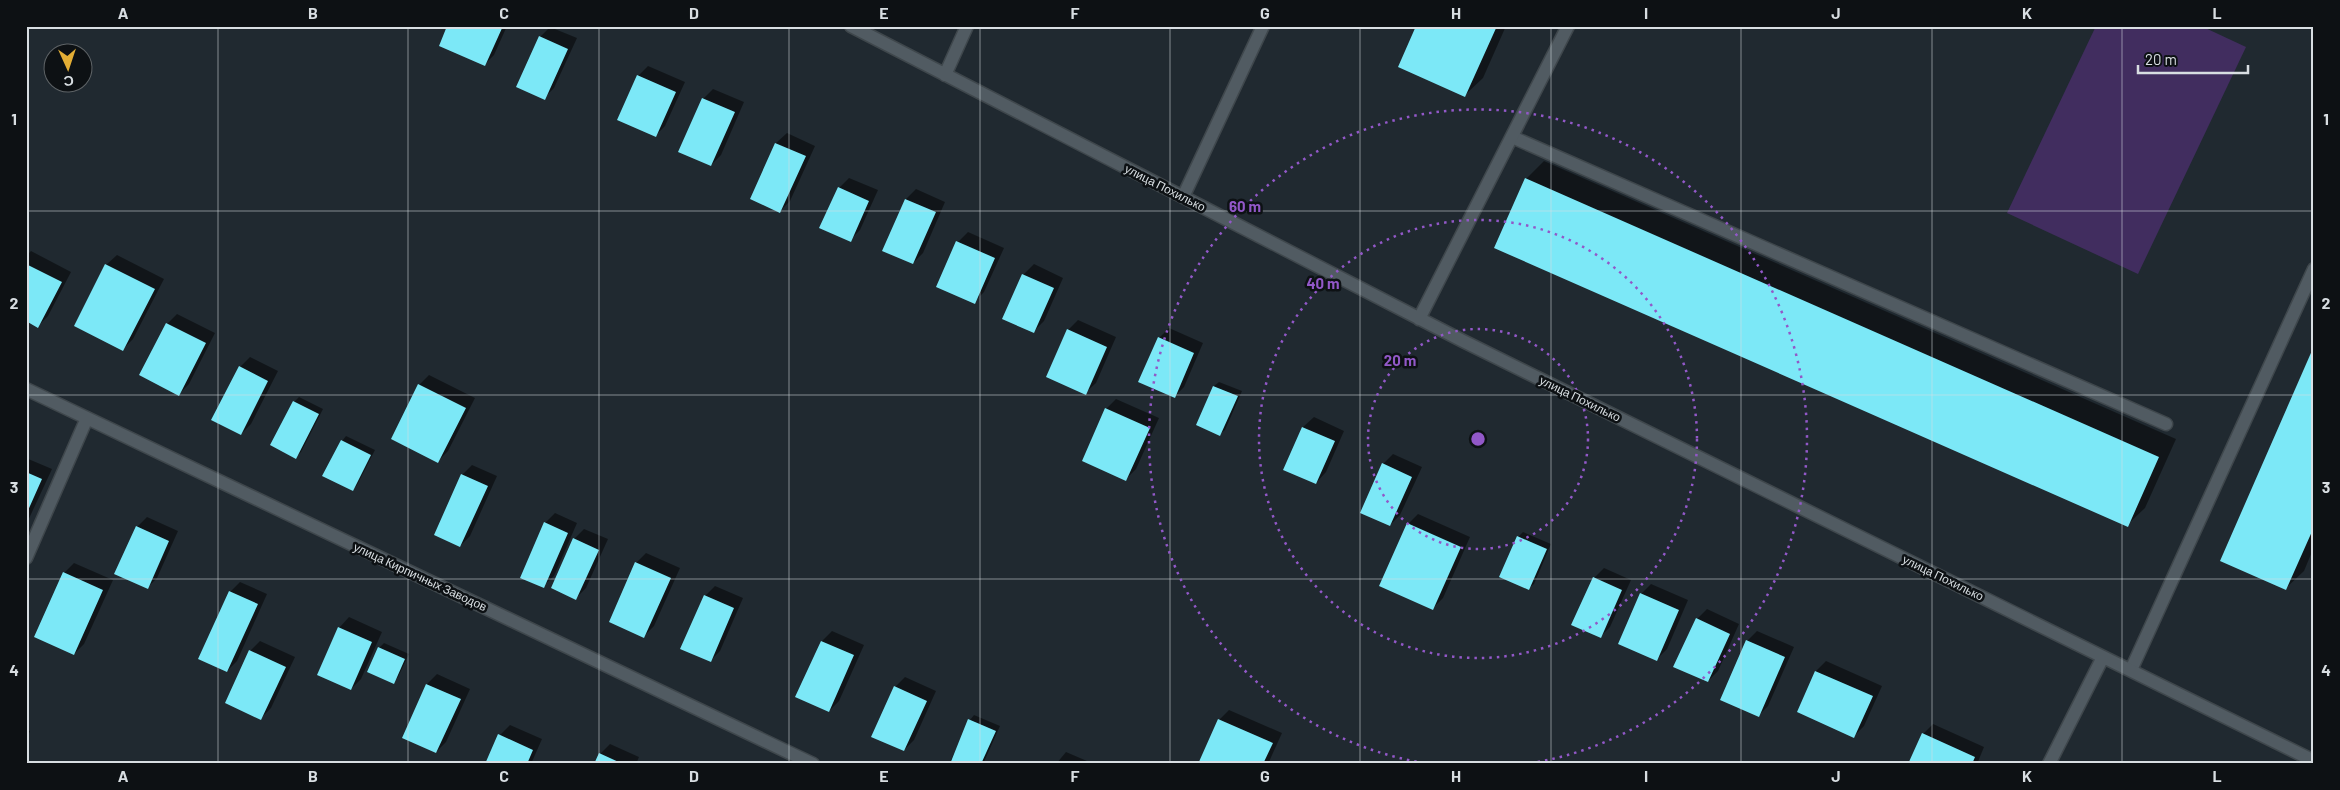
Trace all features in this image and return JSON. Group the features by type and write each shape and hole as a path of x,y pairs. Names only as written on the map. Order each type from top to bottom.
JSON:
{"street":[{"name":"улица Похилько","path":"851,26 1419,319 2314,761"},
{"path":"945,75 967,26"},
{"path":"1183,197 1263,26"},
{"path":"1419,319 1568,26"},
{"path":"1512,137 2166,424"},
{"path":"2131,670 2314,269"},
{"name":"улица Кирпичных Заводов","path":"26,389 813,764"},
{"path":"26,558 88,418"},
{"path":"2049,764 2103,657"}],"shaded area":[{"path":"2096,26 2201,26 2246,47 2138,274 2007,213"}],"building":[{"path":"447,26 503,26 485,66 439,46"},
{"path":"1416,26 1497,26 1465,97 1398,67"},
{"path":"539,36 568,49 545,100 516,87"},
{"path":"637,75 676,92 656,137 617,120"},
{"path":"702,98 735,112 711,166 678,152"},
{"path":"775,143 806,156 780,213 750,199"},
{"path":"1525,178 2159,457 2128,527 1494,248"},
{"path":"838,187 869,201 851,242 819,228"},
{"path":"905,199 936,212 913,264 882,251"},
{"path":"956,241 995,258 975,304 936,287"},
{"path":"26,264 62,282 38,328 26,321"},
{"path":"105,264 155,289 123,351 74,326"},
{"path":"1022,274 1054,288 1034,333 1002,319"},
{"path":"166,323 206,343 179,396 139,375"},
{"path":"1067,329 1107,347 1086,395 1046,377"},
{"path":"1158,337 1194,353 1175,398 1138,382"},
{"path":"2314,346 2314,527 2286,590 2220,561"},
{"path":"239,366 268,381 241,435 211,420"},
{"path":"418,384 466,408 438,463 391,439"},
{"path":"1213,386 1238,396 1220,436 1196,425"},
{"path":"293,401 319,414 296,459 270,445"},
{"path":"1105,408 1150,428 1126,481 1082,461"},
{"path":"1302,427 1335,441 1316,484 1283,470"},
{"path":"341,440 371,455 353,491 322,476"},
{"path":"1382,463 1412,477 1390,526 1360,513"},
{"path":"26,472 42,479 26,515"},
{"path":"461,474 488,486 460,547 434,535"},
{"path":"544,522 568,533 544,588 520,578"},
{"path":"1407,523 1461,547 1433,610 1379,586"},
{"path":"136,526 169,541 148,589 114,574"},
{"path":"1517,536 1547,549 1529,590 1499,577"},
{"path":"573,538 599,550 576,600 551,588"},
{"path":"635,562 671,578 644,638 609,622"},
{"path":"63,572 103,590 74,655 34,637"},
{"path":"1593,577 1622,590 1601,638 1571,625"},
{"path":"229,591 258,604 227,672 198,659"},
{"path":"1640,593 1679,610 1657,661 1618,644"},
{"path":"704,595 734,608 711,662 680,649"},
{"path":"1696,618 1730,634 1708,682 1673,667"},
{"path":"338,627 372,642 351,690 317,675"},
{"path":"1746,640 1785,657 1759,717 1720,700"},
{"path":"821,641 854,655 829,712 795,697"},
{"path":"378,647 405,659 394,684 367,672"},
{"path":"249,650 286,667 261,720 225,703"},
{"path":"1815,671 1873,696 1854,738 1797,712"},
{"path":"426,684 461,699 436,753 402,738"},
{"path":"894,686 927,701 904,751 871,737"},
{"path":"968,719 996,731 981,764 950,764"},
{"path":"1218,719 1273,743 1263,764 1198,764"},
{"path":"1922,733 1975,757 1972,764 1908,764"},
{"path":"498,734 533,750 527,764 485,764"},
{"path":"599,753 623,764 594,764"}]}
